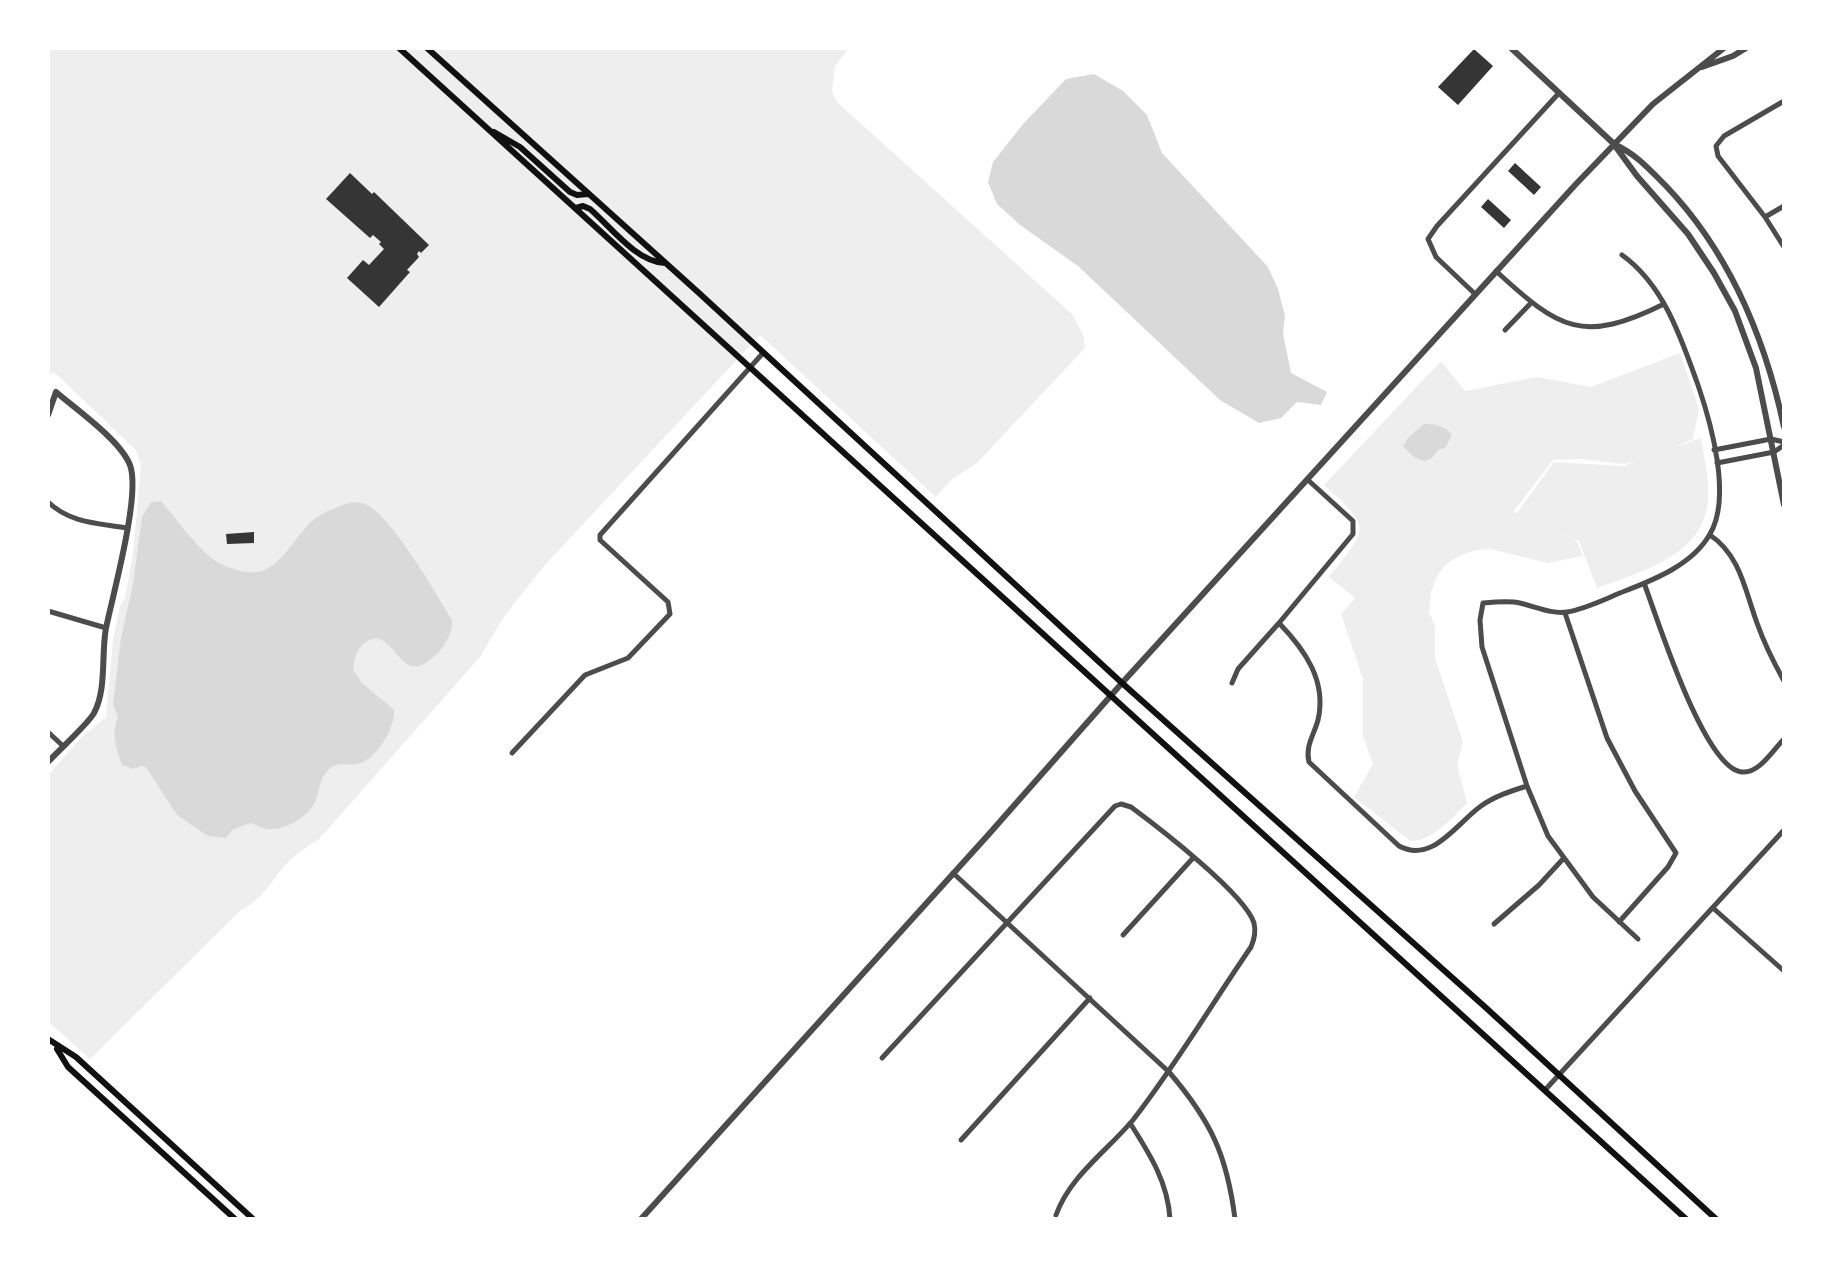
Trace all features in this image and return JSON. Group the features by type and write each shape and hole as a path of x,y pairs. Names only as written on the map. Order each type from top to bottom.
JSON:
{"main road":[{"path":"399,48 1686,1219"},
{"path":"427,48 1122,683 1484,1006 1716,1219"},
{"path":"489,130 514,142 570,192 588,194"},
{"path":"576,208 583,206 590,209 635,250 665,263"},
{"path":"48,1039 76,1057 253,1219"},
{"path":"55,1045 68,1067 235,1219"}],"street":[{"path":"1511,48 1613,143 1637,176 1688,234 1714,273 1735,311 1756,368 1784,505"},
{"path":"641,1219 1111,695 1613,143 1653,104 1724,48"},
{"path":"1695,70 1746,48"},
{"path":"1475,294 1436,257 1428,239 1559,93"},
{"path":"1784,101 1724,136 1716,146 1718,156 1784,247"},
{"path":"1613,143 1635,154 1664,184 1718,252 1750,311 1773,376 1784,427"},
{"path":"1765,217 1784,206"},
{"path":"1622,255 1638,266 1664,304 1699,390 1717,463 1718,505 1710,535 1687,560 1644,583 1565,613 1512,602 1483,603 1480,620 1482,647 1537,814 1563,859 1593,897 1638,939"},
{"path":"1496,271 1531,303 1555,319 1577,325 1602,327 1629,321 1664,304"},
{"path":"1505,330 1531,303"},
{"path":"512,753 585,675 628,658 670,614 668,602 600,540 600,535 763,353"},
{"path":"48,762 95,711 106,628 127,528 132,481 129,463 120,449 72,405 52,392 50,412"},
{"path":"50,412 63,405 72,405"},
{"path":"1714,450 1771,439 1784,443"},
{"path":"1717,463 1774,452 1784,443"},
{"path":"1232,683 1238,669 1353,534 1353,521 1308,480"},
{"path":"48,502 59,513 72,519 127,528"},
{"path":"1710,535 1728,550 1737,564 1758,625 1784,681"},
{"path":"1644,583 1684,695 1703,729 1735,770 1743,773 1754,771 1784,739"},
{"path":"48,611 106,628"},
{"path":"1565,613 1607,738 1635,791 1676,853 1668,867 1619,922"},
{"path":"1279,623 1299,644 1317,682 1318,720 1308,747 1309,762 1387,836 1410,853 1434,846 1484,804 1527,786"},
{"path":"48,732 63,746"},
{"path":"882,1058 1115,806 1131,807 1193,858 1241,903 1254,922 1255,939 1169,1072 1130,1123 1077,1179 1062,1198 1056,1215"},
{"path":"1545,1090 1784,830"},
{"path":"1123,935 1193,858"},
{"path":"1494,924 1539,885 1563,859"},
{"path":"953,873 1169,1072 1192,1099 1223,1156 1235,1219"},
{"path":"1713,908 1784,971"},
{"path":"961,1140 1090,998"},
{"path":"1130,1123 1154,1161 1167,1194 1170,1219"}],"shaded area":[{"path":"48,48 849,48 835,66 832,92 838,103 1073,315 1084,337 1085,348 977,463 951,480 936,497 760,335 543,567 503,618 480,657 319,839 292,858 257,899 241,910 90,1059 48,1021 48,775 82,737 106,717 113,639 133,554 141,465 136,450 55,373 48,374"},
{"path":"1094,74 1123,91 1147,115 1162,153 1268,267 1285,316 1283,334 1291,373 1327,392 1321,405 1297,402 1281,418 1259,423 1220,400 1078,266 1020,225 997,204 988,182 993,162 1024,123 1066,79"},
{"path":"1680,353 1699,409 1693,439 1673,448 1701,438 1708,485 1704,519 1695,535 1667,559 1597,588 1579,541 1560,533 1577,541 1594,589 1582,556 1548,563 1490,549 1461,555 1446,564 1431,592 1429,612 1435,626 1435,658 1463,742 1457,765 1467,803 1434,833 1410,841 1354,797 1373,764 1363,736 1363,679 1341,614 1355,598 1329,577 1352,548 1360,529 1351,511 1324,485 1441,361 1465,391 1537,377 1591,387","holes":["1582,459 1624,464 1636,461 1624,466 1554,462 1517,513 1513,512 1553,460"]},
{"path":"1424,424 1440,426 1452,435 1445,448 1439,449 1425,461 1414,457 1403,446"},
{"path":"161,501 216,561 242,571 255,572 275,564 319,516 347,503 365,504 391,527 452,620 444,646 426,663 418,666 405,663 380,639 373,639 360,647 353,669 362,683 394,710 388,734 365,761 328,770 310,809 287,826 267,829 250,823 232,830 226,838 208,836 177,815 146,767 133,769 122,765 115,741 118,717 113,704 121,638 133,584 142,517 151,502"}],"building":[{"path":"1474,49 1493,66 1458,105 1438,87"},
{"path":"1515,163 1541,187 1534,195 1508,171"},
{"path":"350,173 429,245 421,253 419,251 419,257 407,270 410,272 379,307 347,278 363,260 369,265 384,249 379,244 381,242 373,235 370,238 326,199"},
{"path":"1488,199 1511,220 1504,228 1481,207"},
{"path":"254,532 254,543 227,544 226,534"}]}
